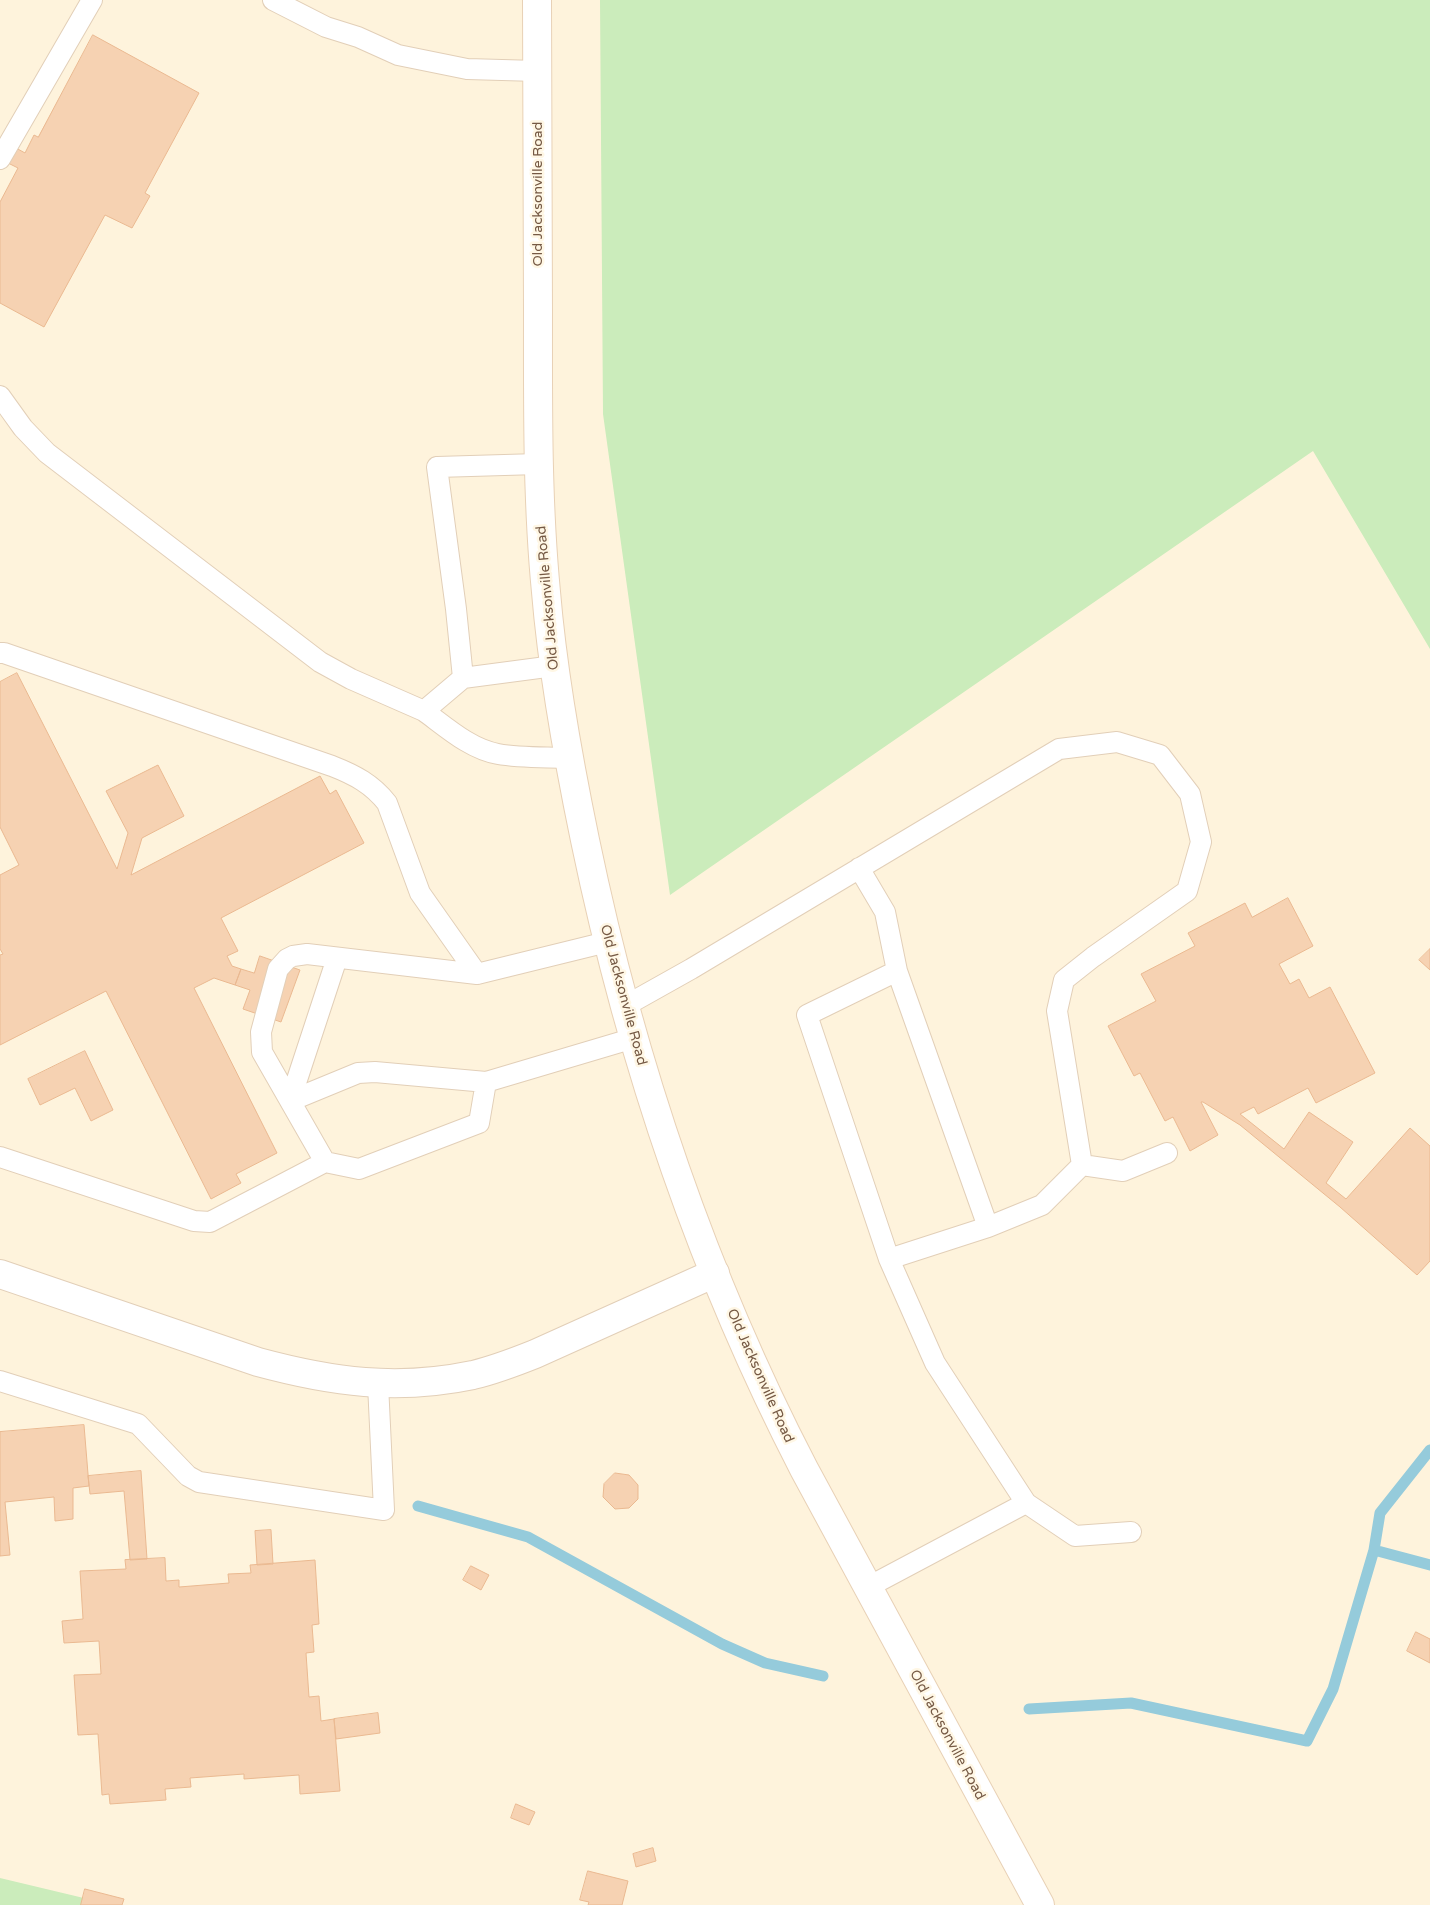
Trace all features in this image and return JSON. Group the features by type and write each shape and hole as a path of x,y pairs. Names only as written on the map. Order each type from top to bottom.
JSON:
{"main road":[{"name":"Old Jacksonville Road","path":"537,0 538,464 546,594 554,666 568,758 607,942 634,1038 667,1143 715,1272 773,1409 1040,1905"},
{"path":"0,1274 258,1362 310,1375 378,1384 444,1380 475,1375 504,1366 535,1354 715,1272"}],"lane":[{"path":"0,159 92,0"},
{"path":"273,0 326,27 358,37 398,55 467,69 537,71"},
{"path":"0,396 23,428 54,458 320,662 351,679 424,711 464,740 485,750 498,754 568,758"},
{"path":"463,678 437,467 538,464"},
{"path":"0,653 332,766 352,774 365,782 377,791 387,803 420,893 478,974"},
{"path":"424,711 463,678 554,666"},
{"path":"625,1006 691,969 1059,749 1117,742 1160,755 1190,794 1201,842 1187,891 1064,980 1057,1011 1082,1165"},
{"path":"859,868 885,912 897,971 988,1227"},
{"path":"326,1162 262,1052 260,1040 278,969 282,964 293,956 307,954 478,974 607,942"},
{"path":"290,1101 337,958"},
{"path":"897,971 807,1015 889,1259 935,1363 1026,1503 1075,1536 1131,1532"},
{"path":"290,1101 358,1073 375,1072 486,1082 634,1038"},
{"path":"0,1157 194,1221 210,1222 326,1162 359,1169 479,1123 486,1082"},
{"path":"1082,1165 1123,1171 1167,1153"},
{"path":"889,1259 988,1227 1042,1205 1082,1165"},
{"path":"0,1380 138,1424 188,1476 199,1482 384,1510 378,1384"},
{"path":"868,1587 1026,1503"}],"green space":[{"path":"600,0 1430,0 1430,649 1313,451 670,895 603,414"},
{"path":"0,1878 113,1905 0,1905"}],"building":[{"path":"93,35 199,93 145,193 150,196 132,228 105,215 44,327 0,303 0,202 18,168 0,159 0,139 25,153 34,135 38,137"},
{"path":"17,673 117,869 128,833 106,791 158,765 184,816 142,838 131,875 320,776 330,794 336,790 364,843 221,918 238,951 227,956 232,966 241,969 235,985 214,978 194,988 277,1153 236,1174 241,1183 211,1199 106,991 0,1045 0,955 3,954 0,949 0,875 19,865 0,827 0,682"},
{"path":"1288,898 1313,946 1279,964 1290,984 1299,979 1309,998 1330,987 1375,1073 1316,1103 1308,1088 1258,1114 1254,1107 1240,1114 1284,1149 1309,1112 1353,1142 1326,1183 1346,1199 1410,1128 1430,1146 1430,1261 1417,1275 1340,1207 1240,1125 1203,1102 1201,1102 1218,1135 1190,1151 1173,1117 1165,1121 1140,1073 1134,1076 1108,1026 1156,1001 1141,974 1195,946 1188,933 1245,903 1252,917"},
{"path":"1430,949 1430,970 1419,960"},
{"path":"260,956 300,970 281,1022 243,1009 250,990 235,985 241,969 254,973"},
{"path":"85,1051 113,1110 91,1121 75,1088 40,1105 28,1079"},
{"path":"84,1425 89,1486 73,1488 73,1519 55,1521 54,1497 5,1502 10,1555 0,1556 0,1432"},
{"path":"141,1471 147,1559 130,1560 124,1491 90,1494 88,1476"},
{"path":"615,1473 629,1475 638,1485 638,1499 629,1508 615,1509 603,1497 604,1484"},
{"path":"271,1530 273,1564 257,1565 255,1531"},
{"path":"165,1558 166,1581 179,1580 179,1587 229,1583 228,1574 251,1573 250,1565 315,1560 319,1624 312,1625 314,1652 306,1653 309,1697 319,1696 321,1721 334,1719 340,1791 300,1794 299,1775 244,1779 244,1774 190,1778 191,1787 165,1789 166,1800 110,1804 109,1794 102,1795 98,1734 78,1735 74,1675 101,1674 99,1641 64,1643 62,1621 83,1619 80,1571 126,1569 125,1560"},
{"path":"471,1566 489,1575 481,1590 463,1580"},
{"path":"1416,1632 1430,1639 1430,1663 1407,1651"},
{"path":"378,1713 380,1733 336,1739 334,1719"},
{"path":"516,1804 535,1812 529,1825 511,1818"},
{"path":"653,1848 656,1861 636,1867 633,1854"},
{"path":"588,1871 628,1881 622,1905 588,1905 589,1902 580,1900"},
{"path":"85,1889 124,1899 122,1905 81,1905"}],"waterway":[{"path":"1374,1550 1380,1513 1430,1450"},
{"path":"418,1506 528,1537 722,1644 765,1663 823,1676"},
{"path":"1029,1709 1131,1703 1307,1741 1333,1689 1374,1550 1430,1565"}]}
